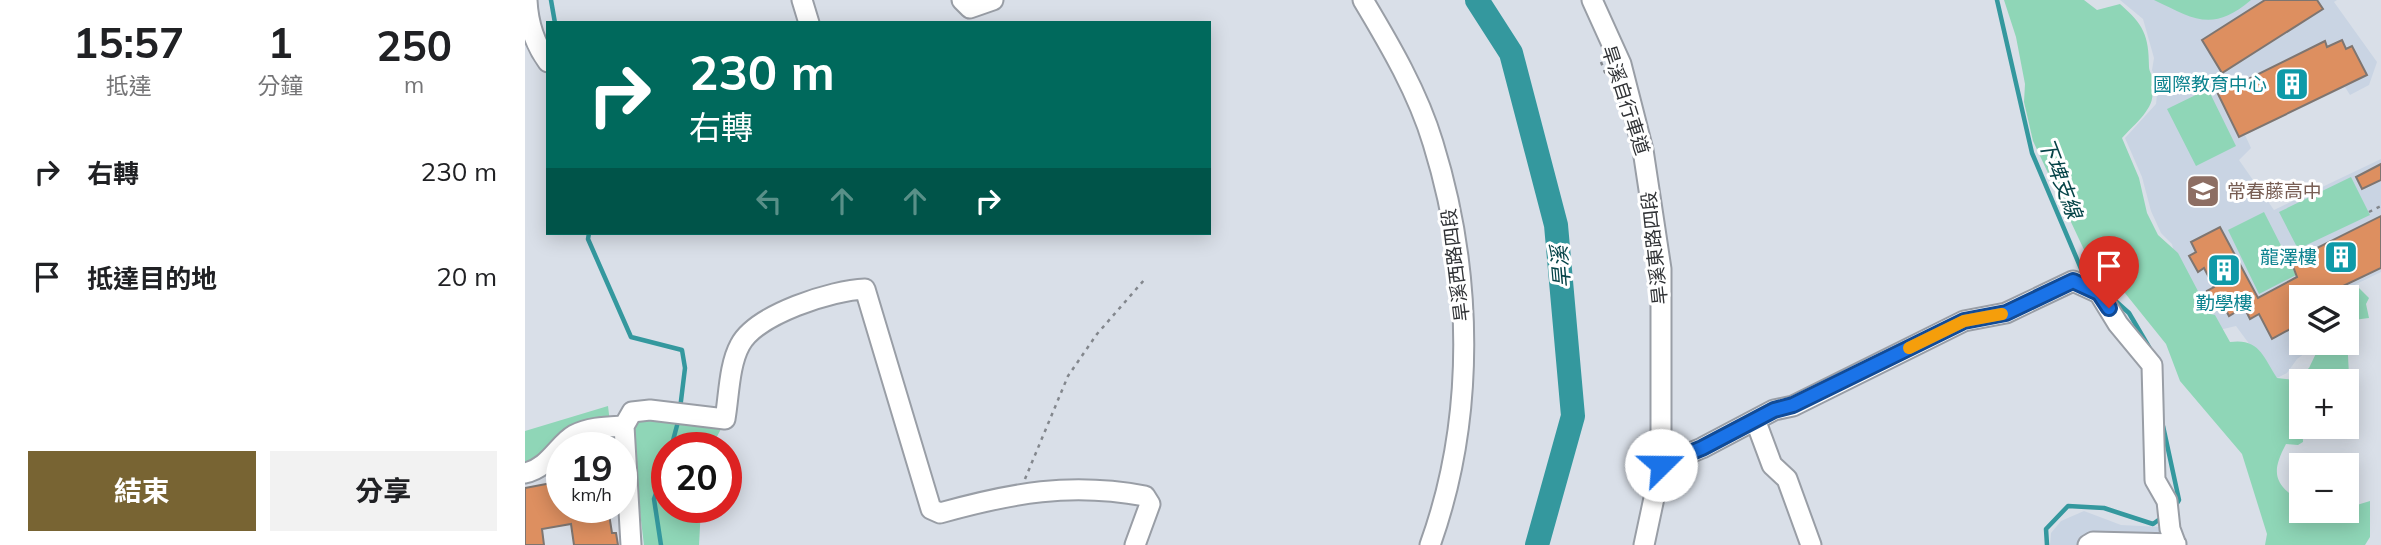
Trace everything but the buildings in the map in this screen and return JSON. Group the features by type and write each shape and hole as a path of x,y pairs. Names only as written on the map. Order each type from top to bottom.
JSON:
{"street":[{"path":"802,0 808,21"},
{"path":"962,0 970,8 993,0"},
{"name":"旱溪西路四段","path":"1363,0 1387,40 1433,141 1445,188 1461,294 1463,390 1457,449 1445,503 1430,545"},
{"name":"旱溪東路四段","path":"1592,0 1621,64 1643,150 1659,256 1661,465 1644,545"},
{"path":"526,12 539,50 546,59"},
{"path":"1661,465 1756,422 1774,410 1793,405 1964,321 2006,313 2073,281 2099,293 2118,324 2152,365 2155,480 2167,501 2174,539 2093,542 2088,545"},
{"path":"631,545 624,426 632,412 650,410 725,419 739,346 750,330 770,317 845,289 865,289 931,509 940,513 1020,492 1069,488 1108,489 1145,496 1150,503 1135,545"},
{"path":"1756,422 1772,465 1787,479 1811,545"},
{"path":"525,473 557,454 571,437 591,428 624,426"}],"path":[{"name":"旱溪自行車道","path":"1600,60 1610,84"},
{"path":"2369,212 2381,206"},
{"path":"1020,492 1068,376 1097,334 1145,279"}],"shaded area":[{"name":"常春藤高中","path":"2120,0 2337,0 2334,2 2377,62 2369,85 2350,95 2345,87 2245,135 2251,148 2239,160 2274,210 2381,159 2381,272 2354,285 2289,285 2289,355 2302,355 2287,373 2275,379 2236,326 2215,331 2175,257 2172,244 2161,233 2151,211 2142,177 2125,138 2156,104 2157,94 2154,88 2158,83 2152,70 2154,58 2143,19"},
{"path":"2084,511 2121,525 2161,527 2167,545 2050,545 2051,533 2061,521"}],"green space":[{"path":"2004,0 2084,0 2097,10 2120,4 2139,24 2148,46 2149,69 2154,82 2151,87 2153,94 2144,115 2122,138 2139,178 2147,213 2158,235 2178,253 2210,314 2215,315 2230,342 2240,341 2254,346 2264,356 2277,378 2289,379 2289,439 2303,439 2303,442 2298,445 2286,444 2278,463 2278,477 2289,493 2289,523 2359,523 2359,504 2370,501 2370,537 2365,545 2265,545 2267,534 2242,454 2180,381 2166,344 2104,267 2086,254 2033,141 2024,102 2025,84 2016,37"},
{"path":"2154,0 2251,0 2225,17 2203,20"},
{"path":"2208,89 2236,146 2196,166 2167,109"},
{"path":"2351,177 2370,215 2298,249 2279,212"},
{"path":"2264,212 2296,275 2259,294 2228,230"},
{"path":"2359,288 2369,298 2366,304 2369,318 2359,320"},
{"path":"2315,355 2348,355 2349,369 2308,369"},
{"path":"608,406 611,432 546,432 546,470 525,475 525,431"},
{"path":"651,416 722,427 719,432 651,432 651,523 700,523 699,545 644,545 637,488 637,432 630,430 637,419"}],"waterway":[{"path":"551,0 555,21"},
{"name":"旱溪","path":"1477,0 1511,53 1556,225 1573,416 1537,545"},
{"name":"下埤支線","path":"1997,0 2032,153 2082,271 2093,281"},
{"path":"589,235 588,239 631,337 682,350 685,368 680,409"},
{"name":"下埤支線","path":"2110,296 2129,313 2149,347"},
{"path":"675,432 679,418"},
{"name":"下埤支線","path":"2163,426 2179,500 2174,508"},
{"name":"下埤支線","path":"2047,545 2046,529 2068,506 2104,508 2153,524 2164,516"},
{"path":"658,523 661,545"}],"slow traffic":[{"path":"1909,348 1964,321 2002,314"}],"place":[{"name":"國際教育中心","path":"2292,84"},
{"name":"常春藤高中","path":"2203,191"},
{"name":"龍澤樓","path":"2341,257"},
{"name":"勤學樓","path":"2224,270"}],"route":[{"path":"1661,465 1756,422 1774,410 1793,405 1964,321 2006,313 2073,281 2099,293 2109,308"}]}
